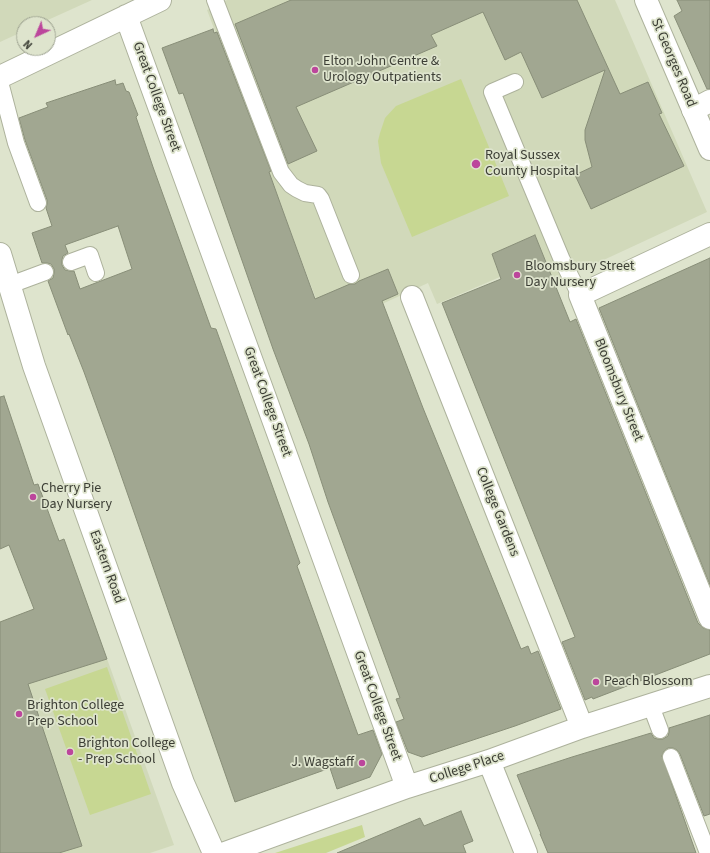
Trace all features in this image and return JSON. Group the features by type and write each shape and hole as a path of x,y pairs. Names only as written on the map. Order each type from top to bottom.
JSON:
{"street":[{"path":"0,77 160,0"},
{"name":"St Georges Road","path":"646,0 701,105 710,149"},
{"name":"Great College Street","path":"126,16 407,787"},
{"path":"580,294 710,234"},
{"name":"Eastern Road","path":"0,254 34,366 183,783 214,853"},
{"name":"Bloomsbury Street","path":"580,294 710,618"},
{"name":"College Gardens","path":"412,297 582,727"},
{"name":"College Place","path":"225,853 407,787 489,761 582,727 710,686"},
{"path":"489,761 526,853"}],"lane":[{"path":"215,0 281,172 291,185 305,193 318,195 321,199 352,275"},
{"path":"0,82 16,143 38,202"},
{"path":"515,82 492,92 562,260 580,294"},
{"path":"71,262 90,256 96,272"},
{"path":"10,285 45,272"},
{"path":"651,706 660,730"},
{"path":"670,757 708,853"}],"shaded area":[{"path":"0,0 92,0 56,16 16,16 16,35 0,42"},
{"name":"Royal Sussex County Hospital","path":"227,0 615,0 707,212 554,283 535,235 492,254 500,277 437,304 428,283 382,304 321,312 207,10"},
{"name":"Brighton College - Prep School","path":"83,592 174,845 150,853 0,853 0,622"}],"green space":[{"path":"461,79 509,196 412,237 381,163 378,141 380,133 385,118 396,106"},
{"path":"107,667 151,794 90,815 45,689"},
{"path":"362,825 365,837 326,853 275,853"}],"building":[{"path":"291,0 577,0 620,94 648,82 662,113 659,114 684,166 591,209 575,175 592,167 585,140 585,130 605,70 542,98 521,52 505,60 483,12 431,35 437,46 296,107 317,151 288,164 235,24"},
{"path":"677,0 710,0 710,89 707,89 674,16 682,11"},
{"path":"213,29 214,33 217,32 271,171 269,172 315,299 350,284 355,284 388,269 398,294 382,301 423,408 521,649 528,646 531,654 538,651 561,709 422,757 408,752 396,722 404,719 396,699 400,698 328,502 309,444 273,349 183,93 179,94 162,48"},
{"path":"115,80 116,85 123,83 126,91 129,92 138,115 136,117 153,167 211,328 216,329 300,563 297,566 358,735 373,730 382,754 370,777 337,789 330,768 235,802 114,455 84,372 69,334 68,335 48,281 53,278 54,269 51,264 42,263 32,233 52,226 46,208 47,200 25,140 19,118 48,107 46,103","holes":["118,226 132,269 80,289 74,271 65,270 62,265 63,256 68,253 65,245"]},
{"path":"535,235 570,322 576,319 698,623 703,628 710,630 710,654 593,699 592,697 585,700 562,642 575,637 442,303 501,279 492,254"},
{"path":"710,258 710,585 599,308"},
{"name":"Brighton College Prep School","path":"4,396 34,485 38,484 59,541 64,539 107,659 28,684 82,846 59,853 0,853 0,622 34,609 9,545 0,549 0,397"},
{"path":"710,715 710,814 704,816 680,754 677,750 668,748 664,751 662,756 696,853 548,853 517,775 651,733 654,738 663,739 668,736 669,728"},
{"path":"461,811 473,841 463,845 466,853 337,853 420,818 424,826"}],"place":[{"name":"Elton John Centre & Urology Outpatients","path":"315,70"},
{"name":"Royal Sussex County Hospital","path":"476,164"},
{"name":"Bloomsbury Street Day Nursery","path":"517,275"},
{"name":"Cherry Pie Day Nursery","path":"33,497"},
{"name":"Peach Blossom","path":"596,682"},
{"name":"Brighton College Prep School","path":"19,714"},
{"name":"Brighton College - Prep School","path":"70,752"},
{"name":"J. Wagstaff","path":"362,763"}]}
